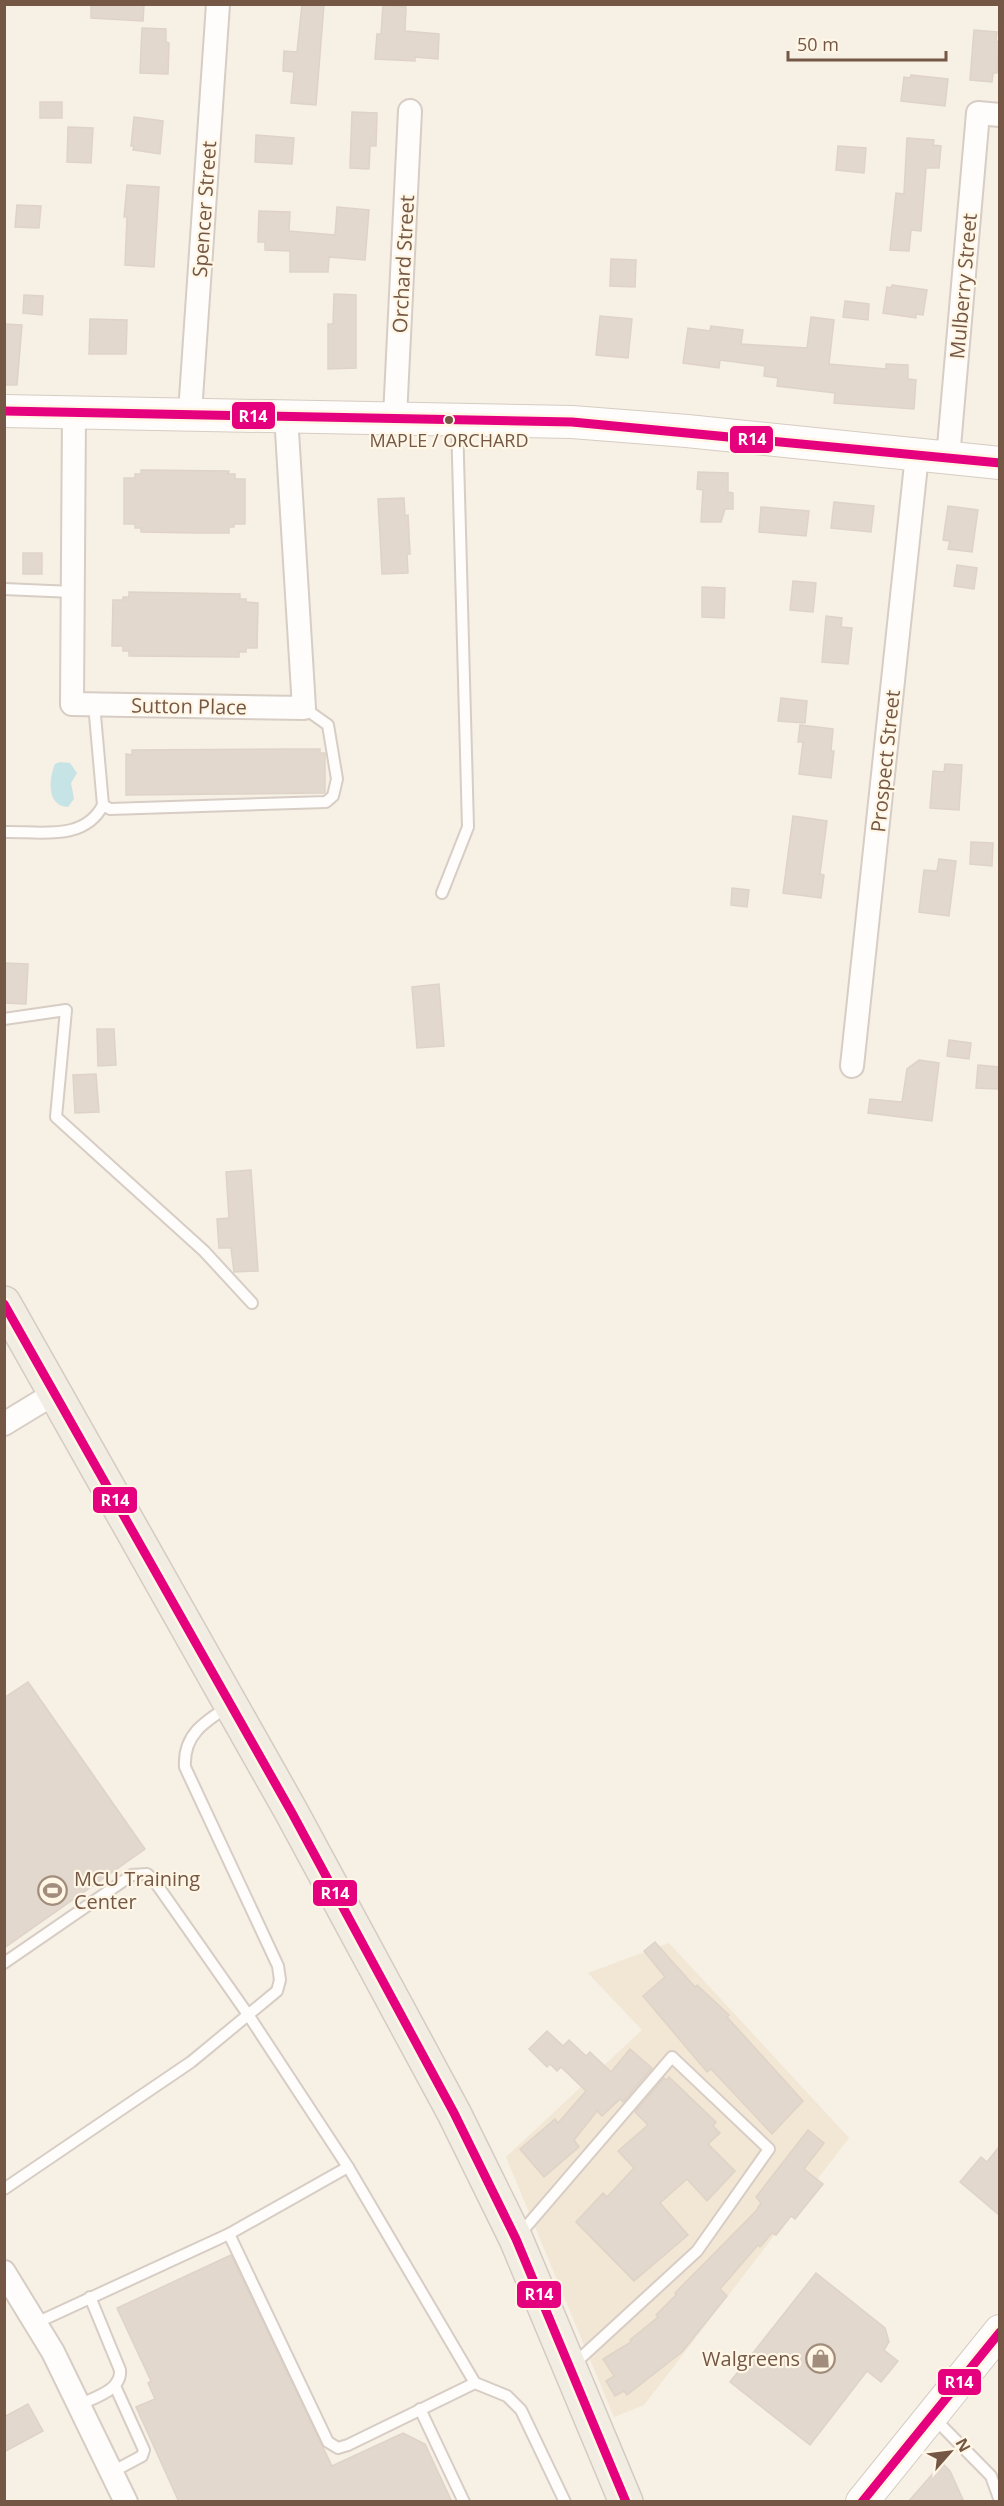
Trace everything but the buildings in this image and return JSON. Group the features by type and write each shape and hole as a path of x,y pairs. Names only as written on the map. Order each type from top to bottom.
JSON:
{"main road":[{"path":"4,411 572,422 687,431 999,464"},
{"path":"4,1303 292,1813 416,2039 516,2239 627,2502"},
{"path":"862,2502 999,2331"}],"street":[{"name":"Spencer Street","path":"190,413 218,4"},
{"name":"Orchard Street","path":"395,417 410,111"},
{"name":"Mulberry Street","path":"948,458 989,114"},
{"path":"74,412 73,592 83,704"},
{"path":"286,415 304,708"},
{"name":"Prospect Street","path":"852,1066 917,455"},
{"name":"Sutton Place","path":"83,704 304,708"},
{"path":"4,1424 55,1393"},
{"path":"4,2272 36,2323 126,2502"}],"lane":[{"path":"442,893 468,827 457,418"},
{"path":"4,588 73,592"},
{"path":"4,832 76,831 95,820 103,805 83,704"},
{"path":"103,805 110,809 326,801 333,796 337,779 328,725 304,708"},
{"path":"4,1019 66,1010 56,1117 204,1251 252,1303"},
{"path":"4,2189 183,2068 277,1991 280,1980 278,1966 185,1767 184,1754 189,1740 199,1726 230,1706"},
{"path":"4,1963 132,1875 147,1874 153,1879 249,2016 348,2167 475,2383 507,2396 521,2410 565,2502"},
{"path":"516,2239 672,2057 769,2150 697,2251 571,2366"},
{"path":"36,2323 230,2234 348,2167"},
{"path":"230,2234 328,2442 343,2447 475,2383"},
{"path":"79,2405 115,2386 121,2378 120,2370 90,2297"},
{"path":"112,2472 142,2456 144,2450 115,2386"},
{"path":"420,2409 465,2502"},
{"path":"932,2416 991,2476 999,2501"}],"shaded area":[{"path":"669,1943 849,2138 644,2405 614,2417 506,2157 642,2030 588,1973"}],"water":[{"path":"70,763 77,773 71,783 74,799 68,807 56,802 51,790 53,770 55,764"}],"transit line":[{"name":"R14","path":"4,411 572,422 1000,463"},
{"name":"R14","path":"4,1304 292,1813 454,2113 516,2239 626,2502"},
{"name":"R14","path":"862,2502 1000,2332"}],"place":[{"name":"MAPLE / ORCHARD","path":"449,420"},
{"name":"MCU Training Center","path":"53,1890"},
{"name":"Walgreens","path":"821,2358"}]}
